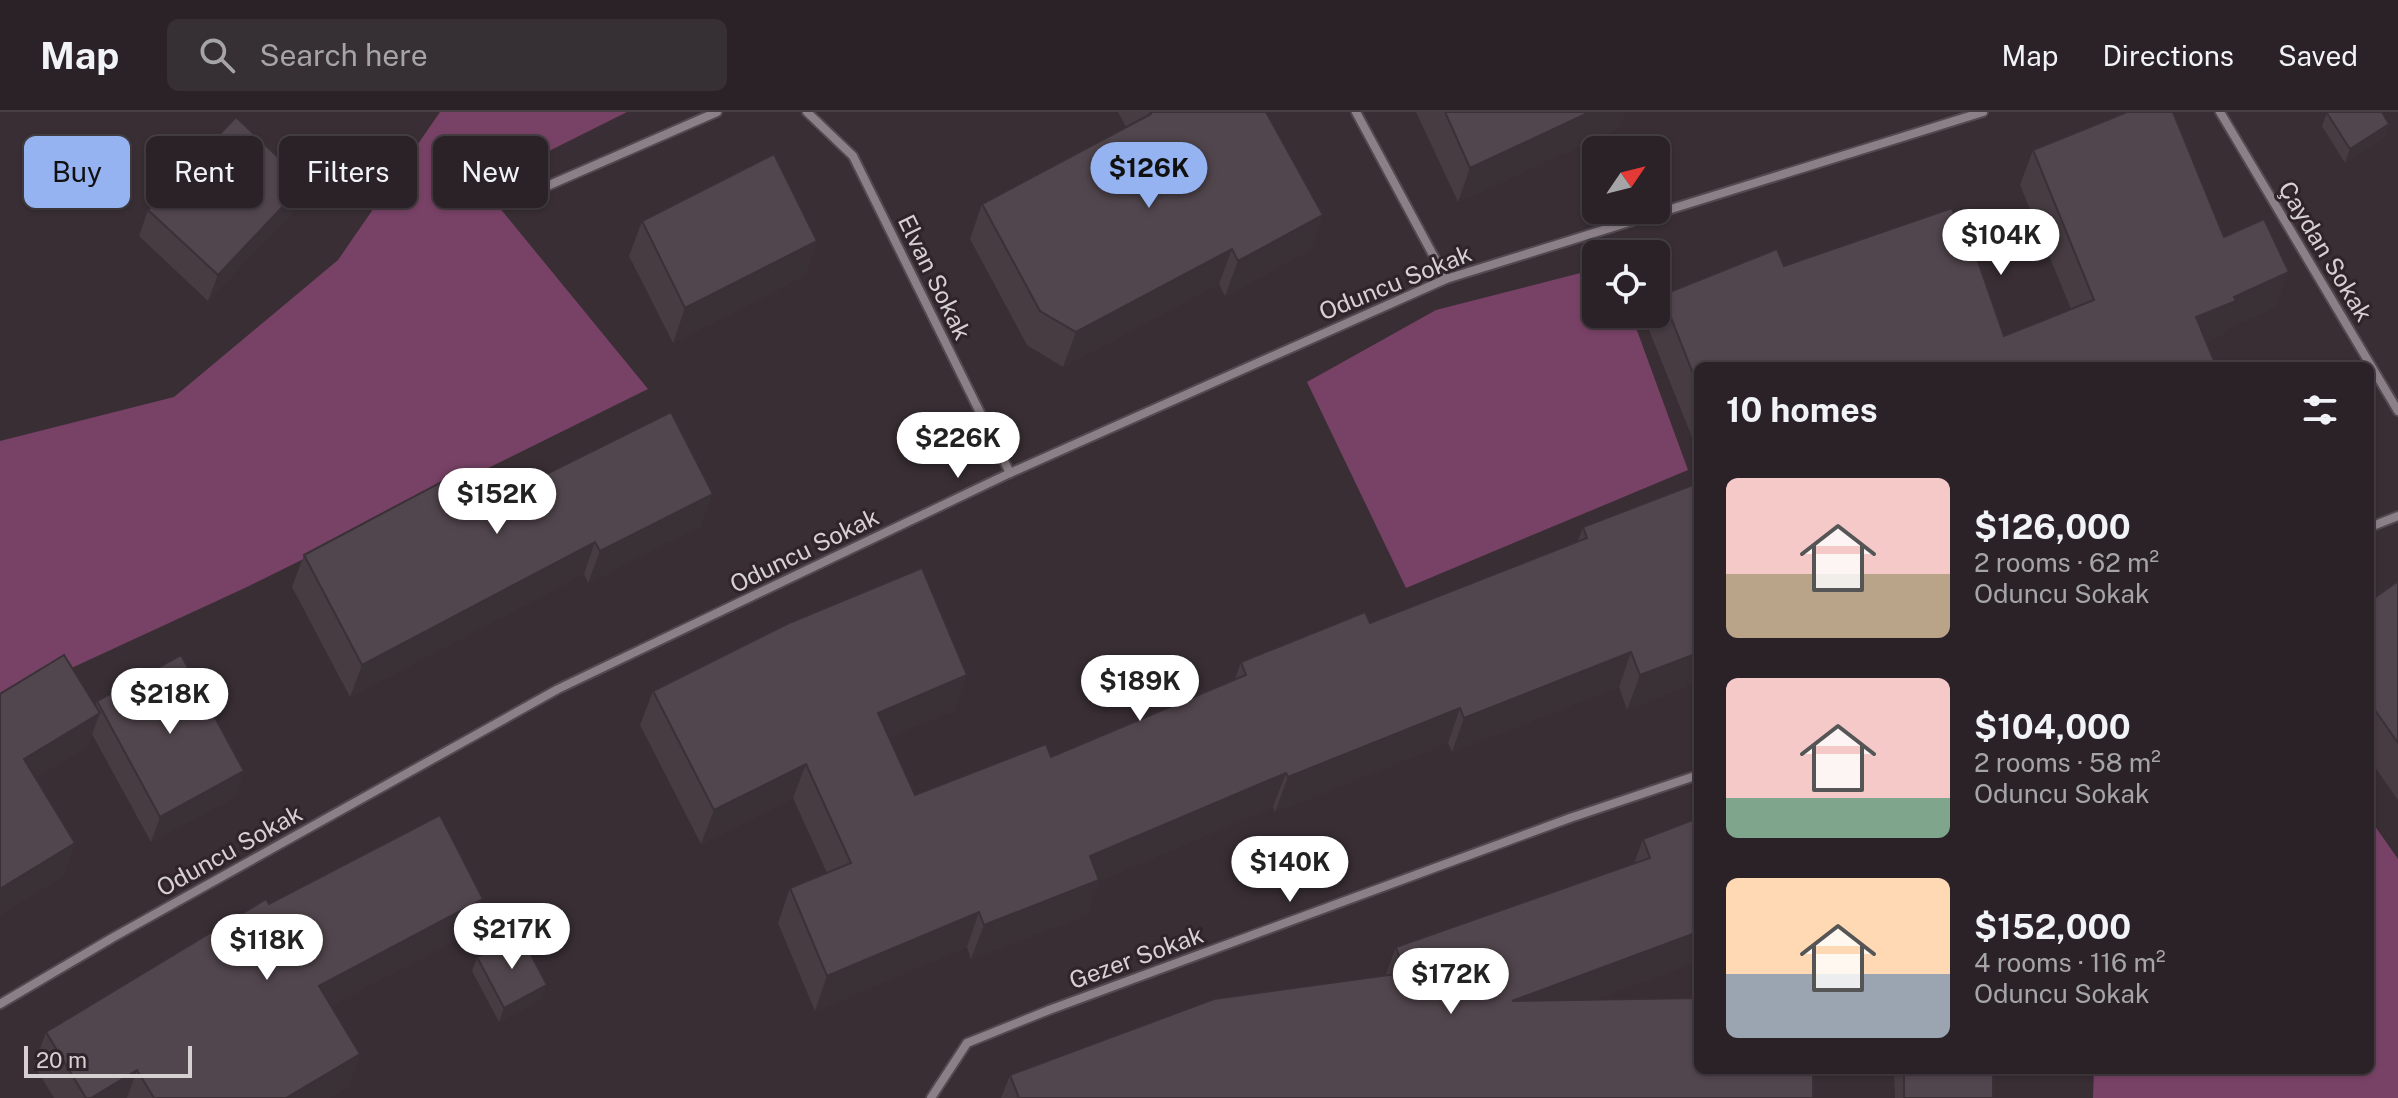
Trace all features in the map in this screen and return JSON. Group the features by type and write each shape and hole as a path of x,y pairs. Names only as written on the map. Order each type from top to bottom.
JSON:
{"street":[{"path":"548,186 717,112"},
{"name":"Elvan Sokak","path":"807,112 853,156 1010,473"},
{"path":"1356,112 1446,279"},
{"name":"Oduncu Sokak","path":"0,1004 112,938 558,689 1010,473 1446,279 1983,112"},
{"name":"Çaydan Sokak","path":"2220,112 2369,362"},
{"name":"Çaydan Sokak","path":"2374,371 2398,411"},
{"path":"2374,525 2398,516"},
{"name":"Gezer Sokak","path":"931,1098 967,1043 1555,823 1694,776"}],"shaded area":[{"path":"440,112 627,112 548,152 548,136 433,136 433,208 500,208 648,389 247,587 0,701 0,441 174,397 338,260 374,208 417,208 417,145"},
{"path":"1582,273 1582,328 1636,328 1688,470 1406,588 1307,382 1436,310"},
{"path":"2374,825 2398,859 2398,1098 2093,1098 2094,1074 2374,1074"}],"building":[{"path":"1150,112 1266,112 1323,215 1238,261 1232,249 1076,332 1040,311 982,204"},
{"path":"1445,112 1590,112 1470,168"},
{"path":"2127,112 2173,112 2224,237 2264,219 2289,272 2234,297 2236,301 2196,317 2215,362 1694,362 1694,376 1670,315 1670,292 1777,249 1784,266 1952,208 1957,223 1964,221 2004,336 2094,300 2033,150"},
{"path":"2328,112 2382,112 2389,124 2350,149"},
{"path":"236,117 256,136 218,136"},
{"path":"263,143 279,158 281,208 218,275 148,210 263,208"},
{"path":"774,154 817,241 685,308 642,221"},
{"path":"671,412 713,494 600,551 595,542 362,665 304,555 466,469 484,505"},
{"path":"1694,485 1694,655 1640,675 1631,652 1464,718 1460,708 1288,777 1286,773 1090,856 1099,880 984,925 979,912 827,976 790,888 851,863 806,764 714,810 653,691 789,623 922,568 967,675 878,713 915,795 1046,744 1051,757 1246,675 1241,662 1365,612 1370,623 1587,538 1583,527"},
{"path":"2398,581 2398,743 2374,709 2374,598"},
{"path":"64,655 100,713 24,759 75,843 0,889 0,694"},
{"path":"181,655 244,771 160,817 97,701"},
{"path":"440,815 483,899 319,986 360,1054 286,1098 154,1098 137,1070 91,1098 86,1098 46,1032 266,899 269,904"},
{"path":"1694,820 1694,933 1512,1001 1694,998 1694,1074 1813,1074 1813,1098 1019,1098 1010,1075 1214,999 1404,973 1396,947 1650,858 1643,839"},
{"path":"520,934 547,985 504,1008 477,957"},
{"path":"1904,1074 1993,1074 1993,1098 1904,1098"}]}
